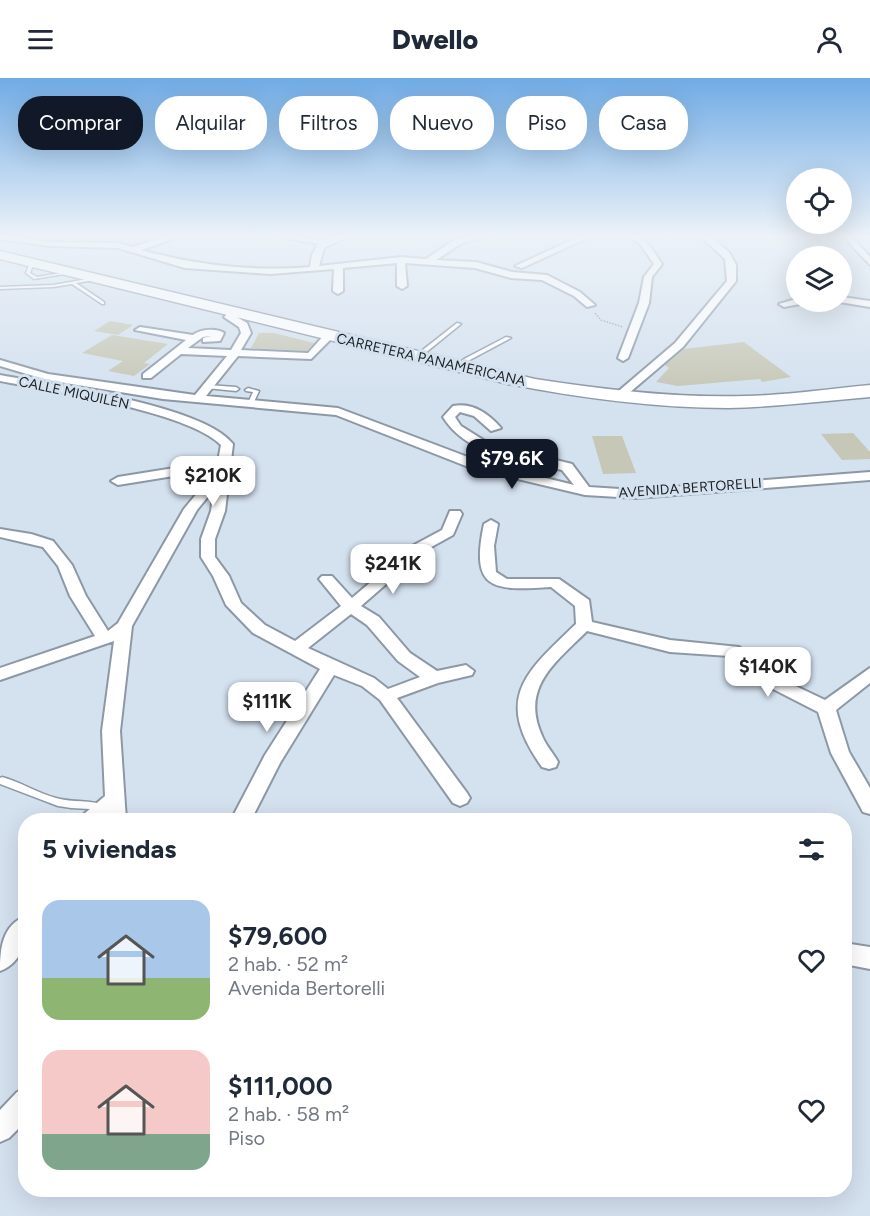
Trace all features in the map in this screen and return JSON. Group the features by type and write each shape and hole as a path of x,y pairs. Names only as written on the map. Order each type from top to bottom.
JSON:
{"main road":[{"name":"CARRETERA PANAMERICANA","path":"136,287 458,367 572,392 618,397 730,402 870,391"}],"street":[{"path":"563,287 590,304"},
{"path":"623,358 644,303 647,287"},
{"path":"618,397 680,345 726,287"},
{"path":"852,301 870,304"},
{"path":"198,399 234,354 246,328 229,318 234,311"},
{"path":"140,330 194,338"},
{"path":"147,376 194,338 206,332 219,333 216,339 207,340"},
{"path":"177,351 310,356 330,335"},
{"path":"0,376 6,365"},
{"name":"AVENIDA BERTORELLI","path":"6,365 47,377 163,396 198,399 250,396 338,412 476,465 560,487 585,491 635,494 870,476"},
{"name":"CALLE MIQUILÉN","path":"0,376 147,408 220,434 227,444 218,511 208,539 208,557 221,576 234,604 259,629 330,667 368,682 386,696"},
{"path":"0,392 16,381"},
{"path":"147,408 163,396"},
{"path":"495,428 474,410 457,408 450,412 449,417 456,429 483,445 501,453 567,467 585,491"},
{"path":"118,481 224,467"},
{"path":"107,812 111,731 124,626 191,509 224,467"},
{"path":"296,649 384,581 418,548 448,532 455,514"},
{"path":"492,524 484,551 488,570 495,581 507,586 554,582 583,604 584,626 552,657 528,688 527,714 534,743 549,762"},
{"path":"0,533 31,538 48,544 65,566 78,596 104,638"},
{"path":"327,579 350,606 373,621 404,657 434,678"},
{"path":"0,674 104,638 124,626"},
{"path":"584,626 670,646 733,651 779,685 825,708 840,753 870,806"},
{"path":"245,813 272,760 330,667"},
{"path":"460,798 386,696 434,678 466,671"},
{"path":"825,708 870,674"},
{"path":"0,960 18,936"},
{"path":"852,955 870,958"},
{"path":"0,1129 18,1110"}],"lane":[{"path":"84,287 102,303"},
{"path":"417,357 459,324"},
{"path":"458,367 466,360 508,338"},
{"path":"208,387 236,389"},
{"path":"2,781 51,801 69,804 93,803 107,812"}],"path":[{"path":"590,304 601,320 633,330"}],"building":[{"path":"110,321 133,325 118,335 94,331"},
{"path":"259,333 274,333 314,343 307,351 251,348"},
{"path":"112,335 168,344 144,363 150,364 134,376 108,371 123,361 82,353"},
{"path":"744,342 791,377 762,382 760,379 678,386 656,382 669,368 665,365 684,349"},
{"path":"853,433 870,452 870,459 842,460 821,434"},
{"path":"592,436 622,436 636,473 603,474"}]}
